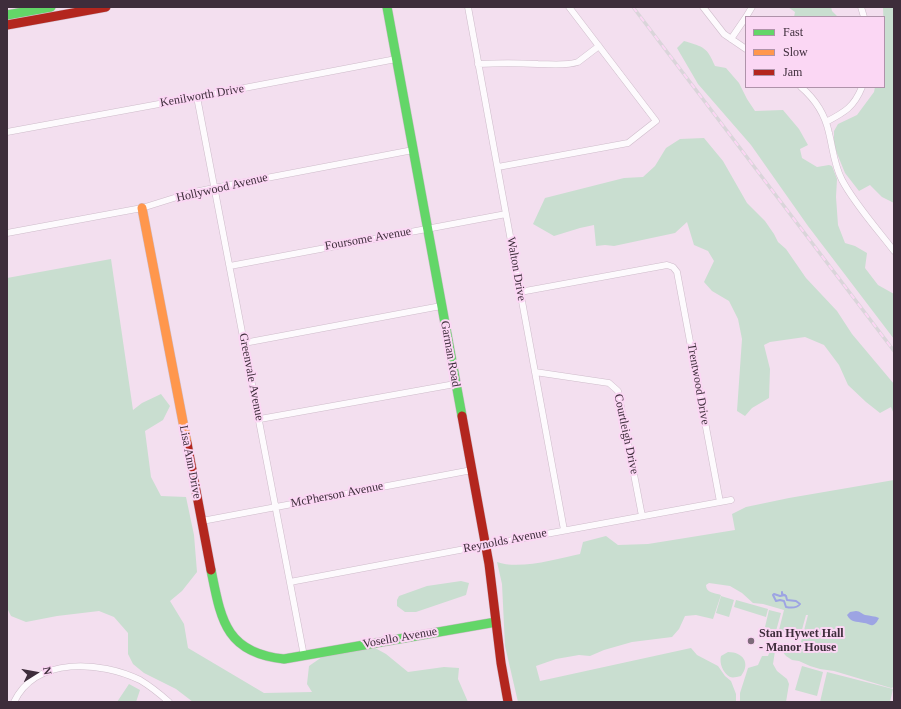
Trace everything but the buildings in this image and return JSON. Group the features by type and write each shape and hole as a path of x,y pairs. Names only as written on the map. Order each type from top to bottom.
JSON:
{"street":[{"path":"7,15 52,10 106,7"},
{"name":"Garman Road","path":"387,7 455,384 486,544 500,658 508,702"},
{"name":"Walton Drive","path":"468,7 564,530"},
{"path":"498,167 628,144 656,121 570,7"},
{"path":"703,7 719,28 731,39 745,48"},
{"path":"747,16 752,7"},
{"path":"7,25 52,10"},
{"path":"731,39 745,18"},
{"path":"478,64 574,64 599,46"},
{"name":"Kenilworth Drive","path":"7,132 396,59"},
{"path":"802,88 816,102 826,122 835,163 842,181 894,251"},
{"path":"826,122 844,112 851,106 862,88"},
{"name":"Greenvale Avenue","path":"197,97 304,656"},
{"name":"Hollywood Avenue","path":"7,233 142,208 190,193 214,188 413,150"},
{"name":"Lisa Ann Drive","path":"142,208 220,613 225,626 231,634 245,647 260,655 275,659 304,656"},
{"name":"Foursome Avenue","path":"230,266 506,214"},
{"name":"Trentwood Drive","path":"520,292 667,265 673,267 679,278 720,502"},
{"path":"244,342 442,306"},
{"name":"Courtleigh Drive","path":"535,372 609,383 618,391 642,516"},
{"path":"260,420 455,384"},
{"name":"McPherson Avenue","path":"202,521 472,470"},
{"name":"Reynolds Avenue","path":"290,582 486,544 730,500"},
{"name":"Vosello Avenue","path":"304,656 477,624 496,622"},
{"path":"14,702 28,683 42,674 62,668 90,667 114,671 140,681 169,702"}],"green space":[{"path":"788,7 831,7 832,11 837,16 794,16 795,12"},
{"path":"883,7 894,7 894,203 882,197 870,185 859,191 845,173 834,146 834,131 838,124 857,115 874,92 875,88 885,88 885,16 883,16"},
{"path":"684,41 707,51 715,66 726,68 739,83 755,111 783,110 799,129 808,145 800,149 802,158 817,167 832,166 837,179 836,197 838,225 845,243 855,246 867,253 865,268 878,285 894,294 894,339 808,226 751,145 698,84 677,48"},
{"path":"704,138 723,161 747,203 765,221 778,242 786,249 806,278 837,311 852,334 894,384 894,414 891,407 880,413 866,402 848,385 839,365 824,345 805,337 770,342 764,345 770,369 769,398 752,408 745,416 737,411 742,339 738,319 729,301 712,291 704,282 714,261 708,251 694,245 687,222 675,233 614,246 596,246 594,225 554,236 533,224 545,198 624,178 643,177 655,166 666,148 680,139"},
{"path":"111,259 133,410 142,403 161,394 170,406 163,420 145,431 151,477 161,496 186,497 194,535 197,572 182,591 170,601 184,624 188,648 264,693 312,692 307,684 309,666 322,657 375,648 386,654 408,672 444,667 459,668 458,679 468,702 193,702 176,689 144,673 133,664 128,654 128,633 114,617 99,611 57,616 26,622 11,616 7,608 7,278"},
{"path":"894,480 894,687 891,688 792,660 782,651 784,651 784,648 796,652 801,649 803,643 801,642 808,615 806,615 800,637 779,630 784,610 763,604 753,603 742,593 730,586 709,583 706,585 708,590 721,595 713,619 696,615 685,616 679,629 672,637 632,642 604,650 590,656 579,655 556,659 536,666 540,681 691,648 697,655 718,666 725,676 731,681 736,694 736,702 518,702 505,646 502,584 497,562 516,565 527,564 580,554 583,542 606,536 618,545 648,544 735,530 732,514 746,507"},
{"path":"461,581 469,583 466,595 416,612 405,612 397,606 399,596 427,586"},
{"path":"721,596 734,600 729,617 716,613"},
{"path":"736,600 768,609 766,617 734,607"},
{"path":"769,610 781,613 776,631 765,627"},
{"path":"770,651 775,651 773,664 777,671 787,679 789,684 786,702 740,702 740,693 748,668 758,665 762,656 768,656"},
{"path":"728,652 738,654 744,659 745,667 741,676 730,677 722,668 721,656"},
{"path":"802,666 823,672 817,696 795,690"},
{"path":"827,672 893,689 890,702 820,702"},
{"path":"129,684 140,690 136,702 117,702"}],"water":[{"path":"859,611 865,615 879,618 876,623 872,625 854,621 847,615 850,612"}],"waterway":[{"path":"782,592 782,594 786,596 787,600 796,601 800,604 790,608 786,607 784,601 776,601 773,595 774,594 780,596 785,595"}],"railway":[{"path":"633,7 894,351"}],"traffic: fast":[{"path":"7,15 51,7"},
{"path":"387,7 462,416"},
{"path":"211,570 218,604 229,631 238,641 249,649 264,655 284,659 496,622"}],"traffic: slow":[{"path":"142,208 187,443"}],"traffic: jam":[{"path":"7,25 106,7"},
{"path":"462,416 489,564 501,663 508,702"},
{"path":"187,443 211,570"}],"place":[{"name":"Stan Hywet Hall - Manor House","path":"751,641"}]}
